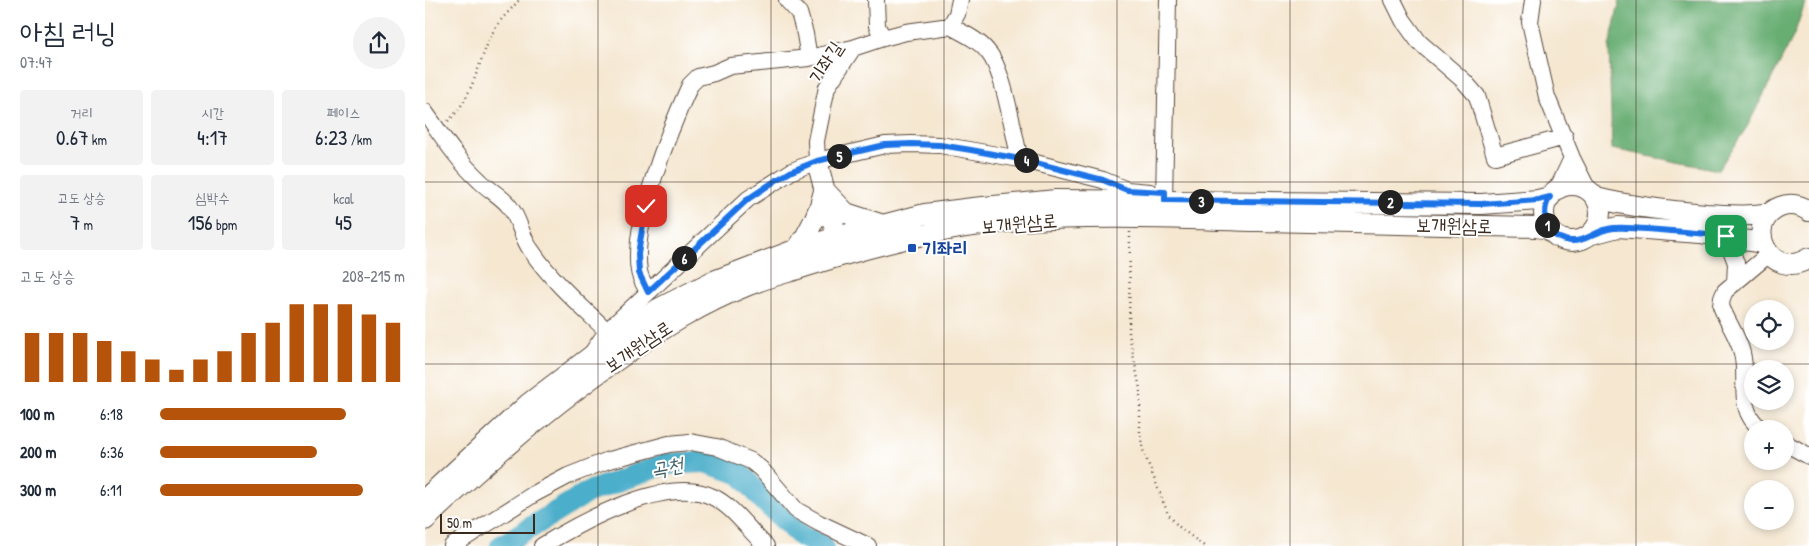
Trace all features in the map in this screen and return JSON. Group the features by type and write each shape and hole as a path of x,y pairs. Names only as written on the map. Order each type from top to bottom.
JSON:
{"main road":[{"path":"817,161 839,246"},
{"name":"보개원삼로","path":"425,520 537,419 595,375 669,325 692,311 743,287 883,226 925,214 1023,202 1165,196 1481,204 1538,200 1569,185 1576,185 1592,194 1617,203 1677,212 1738,216 1770,213 1787,205 1799,206 1809,211"},
{"path":"824,190 846,213 883,226"},
{"path":"797,249 814,222 824,190"},
{"path":"1549,229 1545,212 1553,193"},
{"path":"1592,194 1599,206 1600,218 1592,234"},
{"path":"1765,248 1761,236 1763,224 1770,213"},
{"name":"보개원삼로","path":"425,499 528,404 658,309 711,282 797,249 891,242 938,232 1016,221 1130,218 1536,227 1549,229 1558,237 1569,241 1581,240 1592,234 1618,227 1726,236 1765,248 1779,262 1785,264 1797,264 1809,258"}],"street":[{"path":"787,0 799,13 809,58"},
{"path":"876,0 877,26 883,38"},
{"path":"960,0 957,14 950,26 978,41 989,52 998,68 1020,159"},
{"path":"1165,196 1168,0"},
{"path":"1393,0 1403,20 1419,42 1477,96 1495,156 1565,137"},
{"path":"1533,0 1530,22 1547,98 1565,137 1572,158 1592,194"},
{"name":"기좌길","path":"817,161 816,141 827,87 853,48 906,32 950,26"},
{"path":"648,292 639,273 638,254 646,206 690,85 698,77 730,66 809,58 853,48"},
{"path":"425,112 479,181 508,204 530,249 541,263 572,298 607,331"},
{"name":"보개원삼로","path":"590,357 607,331 748,199 792,171 817,161 885,145 940,145 1020,159 1103,180 1127,190 1165,196"},
{"path":"1553,193 1572,158"},
{"path":"1726,236 1736,263 1735,283"},
{"path":"1752,420 1746,409 1742,353 1721,306 1725,292 1765,248"},
{"path":"452,546 534,494 568,476 606,461 669,444 689,442 717,447 751,461 761,469 797,510 819,523 868,546"},
{"path":"1794,448 1809,456"},
{"path":"542,546 578,526 636,500 683,490 700,492 714,497 730,510 766,546"}],"path":[{"path":"438,130 455,115 473,83 496,26 519,0"},
{"path":"1130,218 1129,334 1140,389 1140,434 1143,450 1168,514 1178,526 1204,546"}],"green space":[{"path":"1620,0 1806,0 1794,35 1747,127 1718,170 1612,149 1609,47"}],"waterway":[{"name":"곡천","path":"501,546 588,492 665,464 705,462 741,474 766,503 801,536 823,546"}],"place":[{"name":"기좌리","path":"912,248"}],"route":[{"path":"646,206 638,254 639,273 648,292 748,199 775,181 792,171 817,161 885,145 940,145 1020,159 1103,180 1135,192 1165,192 1165,200 1481,204 1538,200 1550,197 1545,206 1545,218 1553,234 1563,240 1581,240 1609,228 1618,227 1726,236"}]}
